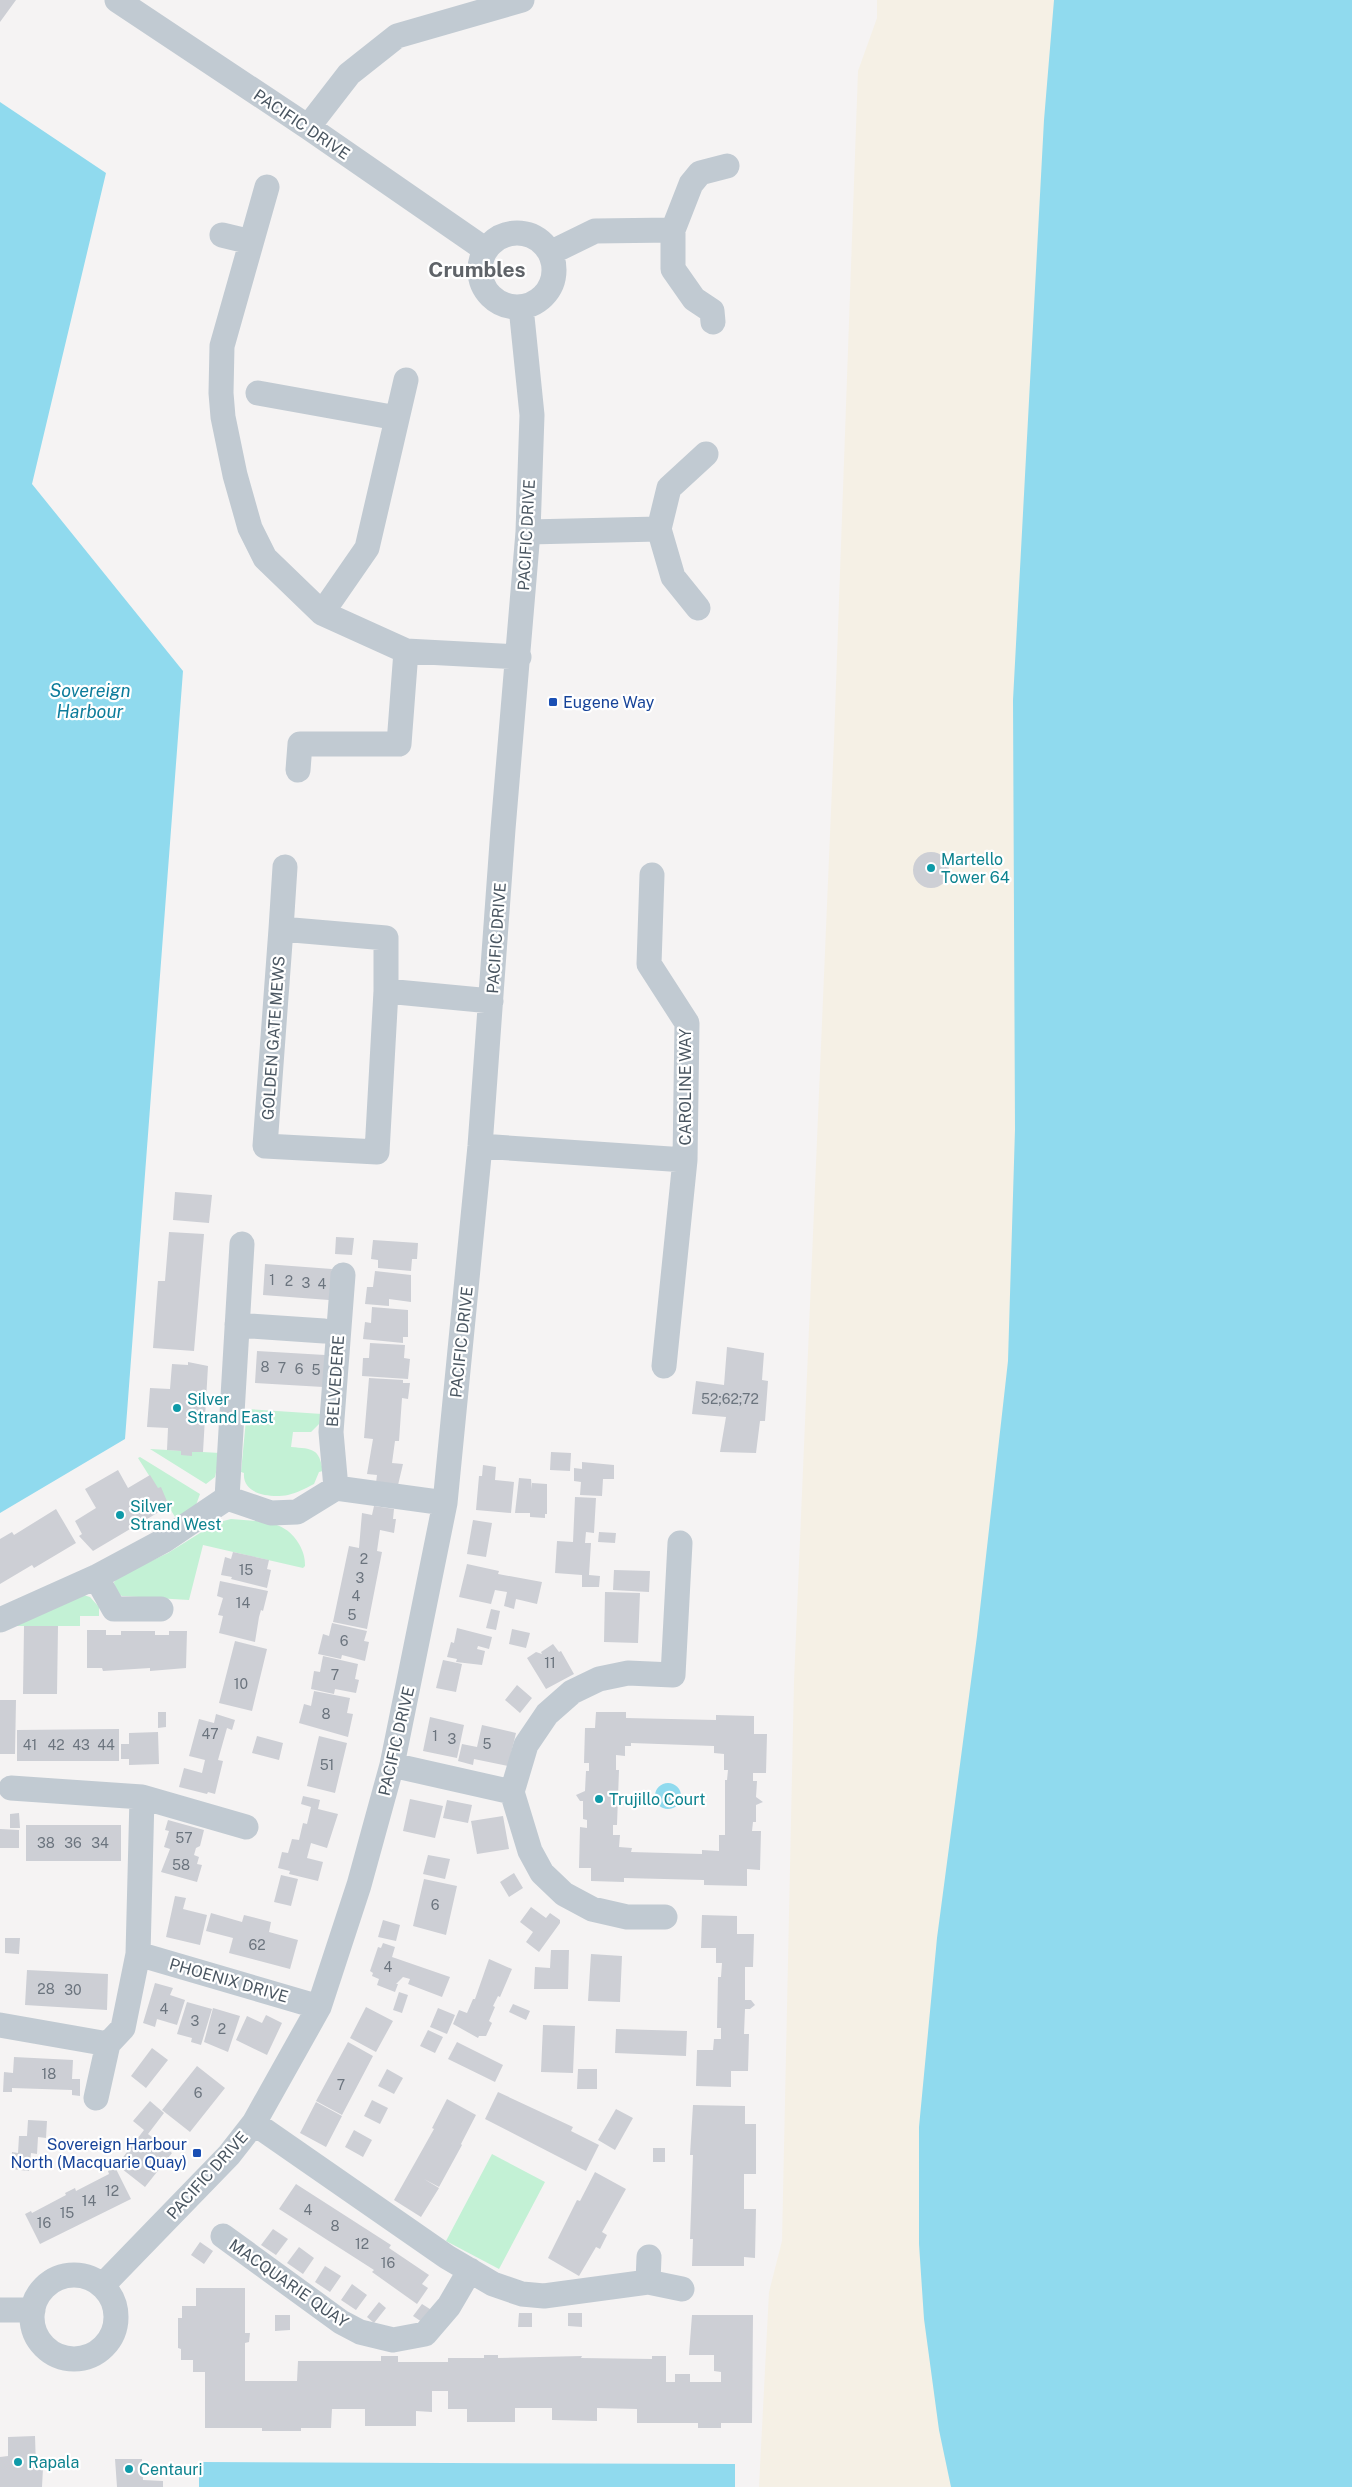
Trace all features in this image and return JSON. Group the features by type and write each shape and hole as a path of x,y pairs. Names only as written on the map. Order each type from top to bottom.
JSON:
{"street":[{"name":"PACIFIC DRIVE","path":"117,0 308,127 486,250"},
{"path":"308,127 349,74 396,36 522,0"},
{"path":"713,322 712,311 694,299 674,269 673,230 691,184 700,173 726,166"},
{"path":"267,187 222,346 221,393 226,434 250,528 265,558 322,613 406,651 519,657"},
{"path":"550,254 595,231 673,230"},
{"path":"519,233 537,240 550,254 554,273 547,292 540,299 521,307 501,303 486,290 481,277 481,263 486,250 495,241 506,235 519,233"},
{"path":"222,235 251,242"},
{"name":"PACIFIC DRIVE","path":"102,2286 229,2155 254,2123 319,2007 354,1902 392,1765 445,1502 480,1146 503,828 519,657 528,532 532,415 521,307"},
{"path":"322,613 366,548 406,380"},
{"path":"258,393 397,418"},
{"path":"698,608 673,578 660,529 669,488 706,454"},
{"path":"528,532 660,529"},
{"path":"298,770 300,744 398,744 406,651"},
{"name":"GOLDEN GATE MEWS","path":"285,867 265,1146 377,1152 386,991"},
{"name":"CAROLINE WAY","path":"652,875 649,964 687,1023 685,1160 664,1366"},
{"path":"281,929 386,938 386,991 491,1001"},
{"name":"CAROLINE WAY","path":"480,1146 685,1160"},
{"path":"227,1498 242,1244"},
{"name":"BELVEDERE","path":"336,1488 331,1432 343,1275"},
{"path":"237,1325 324,1332"},
{"path":"227,1498 271,1514 297,1512 336,1488 445,1502"},
{"path":"0,1620 96,1576 163,1541 227,1498"},
{"path":"666,1917 627,1917 592,1909 564,1894 542,1873 530,1852 512,1792 526,1744 547,1714 572,1692 599,1679 628,1673 674,1675 680,1543"},
{"path":"96,1576 114,1609 161,1609"},
{"path":"392,1765 512,1792"},
{"path":"11,1788 142,1796 246,1827"},
{"path":"96,2098 108,2044 123,2028 138,1954 142,1796"},
{"name":"PHOENIX DRIVE","path":"138,1954 319,2007"},
{"path":"0,2025 108,2044"},
{"path":"254,2123 470,2270 500,2287 522,2294 544,2296 648,2282 682,2289"},
{"name":"MACQUARIE QUAY","path":"223,2236 342,2322 360,2332 393,2340 425,2334 449,2306 470,2270"},
{"path":"648,2282 649,2257"},
{"path":"79,2276 91,2279 102,2286 111,2297 115,2310 115,2324 111,2337 102,2348 91,2356 69,2359 46,2349 38,2338 32,2324 33,2310 37,2298 44,2288 60,2278 79,2276"},
{"path":"0,2310 33,2310"}],"green space":[{"path":"247,1409 322,1414 320,1423 311,1432 293,1432 291,1447 310,1449 317,1454 323,1471 319,1472 314,1484 295,1493 281,1496 259,1493 248,1486 244,1473 241,1472"},
{"path":"150,1449 220,1453 215,1477 206,1484"},
{"path":"140,1457 200,1494 196,1505 177,1520 138,1458"},
{"path":"231,1519 270,1523 286,1530 293,1536 303,1552 305,1566 303,1568 203,1545 189,1600 122,1596 115,1593 114,1582 119,1576 168,1553 216,1523"},
{"path":"80,1594 90,1597 99,1607 99,1616 80,1616 80,1626 6,1626"},
{"path":"492,2154 545,2182 499,2269 446,2241"}],"sand":[{"path":"877,0 1267,0 1022,2487 759,2487 769,2292 782,2241 794,1681 834,740 858,71 877,18"}],"water":[{"path":"1054,0 1352,0 1352,2487 951,2487 939,2430 924,2319 919,2244 919,2127 937,1938 977,1636 1008,1361 1015,1129 1013,700 1044,120"},
{"name":"Sovereign Harbour","path":"0,102 106,173 32,484 183,671 125,1439 0,1513"},
{"name":"Trujillo Court","path":"668,1783 677,1787 681,1796 677,1805 668,1809 659,1805 655,1796 659,1787"},
{"path":"199,2462 735,2464 735,2487 199,2487"}],"building":[{"path":"0,0 16,0 0,22"},
{"name":"Martello Tower 64","path":"931,852 938,853 944,857 948,863 948,877 944,883 938,887 931,888 924,887 918,883 914,877 913,870 914,863 918,857 924,853"},
{"path":"175,1192 212,1195 209,1223 173,1220"},
{"path":"169,1232 204,1234 194,1351 153,1348 158,1281 165,1281"},
{"path":"336,1237 354,1238 352,1255 335,1254"},
{"path":"373,1240 418,1243 417,1259 412,1259 411,1271 378,1268 378,1260 371,1259"},
{"path":"265,1264 332,1269 329,1300 263,1295"},
{"path":"375,1271 411,1275 411,1302 389,1299 389,1306 365,1304 367,1287 373,1287"},
{"path":"372,1307 408,1310 408,1337 403,1337 403,1343 363,1339 365,1322 371,1323"},
{"path":"370,1343 405,1345 404,1358 410,1359 408,1379 362,1376 363,1358 369,1358"},
{"path":"727,1347 764,1353 762,1380 768,1381 765,1421 760,1421 756,1453 720,1452 726,1417 692,1414 696,1381 724,1385"},
{"path":"257,1351 325,1355 323,1387 255,1383"},
{"name":"Silver Strand East","path":"188,1362 208,1366 203,1452 192,1452 192,1456 181,1455 181,1451 167,1450 168,1428 147,1427 150,1388 170,1389 172,1364 188,1365"},
{"path":"369,1378 403,1380 403,1383 410,1383 408,1399 402,1398 399,1441 395,1441 392,1463 403,1464 398,1485 376,1483 377,1475 367,1474 373,1439 364,1438"},
{"path":"551,1452 571,1453 570,1471 550,1470"},
{"path":"582,1462 614,1465 614,1479 603,1479 602,1496 580,1495 581,1482 574,1481 574,1468 582,1469"},
{"path":"483,1465 496,1467 495,1480 514,1482 511,1513 476,1510 479,1476 482,1476"},
{"name":"Silver Strand West","path":"118,1470 128,1488 150,1475 158,1488 161,1487 169,1506 93,1551 79,1536 82,1534 75,1521 96,1508 85,1489"},
{"path":"519,1478 531,1479 532,1490 532,1483 547,1484 547,1514 545,1514 545,1518 530,1517 530,1513 515,1513"},
{"path":"575,1497 596,1498 594,1533 586,1532 585,1543 591,1543 589,1575 600,1576 599,1587 582,1587 582,1575 555,1573 557,1541 573,1542"},
{"path":"374,1506 394,1509 393,1519 396,1519 394,1533 380,1530 377,1551 382,1552 367,1629 333,1622 349,1546 359,1548 362,1513 372,1515"},
{"path":"56,1509 76,1543 34,1568 32,1565 0,1584 0,1539 12,1532 14,1535"},
{"path":"473,1520 492,1523 486,1557 467,1554"},
{"path":"599,1532 616,1533 615,1543 598,1542"},
{"path":"233,1552 269,1560 267,1569 271,1570 267,1588 221,1575 225,1557 231,1559"},
{"path":"467,1564 499,1571 498,1574 542,1582 537,1604 516,1599 514,1609 504,1606 507,1592 495,1590 491,1604 459,1597"},
{"path":"614,1570 650,1571 649,1592 613,1590"},
{"path":"220,1581 268,1591 263,1611 261,1610 259,1617 255,1642 219,1633 223,1616 218,1615 223,1598 217,1596"},
{"path":"605,1592 640,1593 638,1643 604,1642"},
{"path":"491,1609 500,1611 496,1630 486,1628"},
{"path":"332,1623 367,1631 364,1641 369,1642 365,1661 342,1655 341,1659 318,1654 323,1634 329,1636"},
{"path":"24,1626 58,1626 57,1694 23,1694"},
{"path":"457,1628 492,1637 489,1649 478,1646 477,1649 485,1651 482,1665 456,1662 457,1659 447,1657 451,1642 454,1643"},
{"path":"512,1629 530,1633 526,1648 509,1644"},
{"path":"87,1630 106,1630 106,1635 121,1635 121,1631 155,1631 155,1635 169,1635 169,1631 187,1631 186,1668 150,1671 150,1668 103,1671 102,1668 87,1668"},
{"path":"235,1641 267,1649 252,1711 219,1703"},
{"path":"553,1644 559,1652 561,1651 574,1674 546,1689 527,1658 536,1652 542,1654 541,1652"},
{"path":"323,1656 358,1664 355,1679 359,1680 356,1693 335,1689 334,1694 311,1689 314,1671 320,1672"},
{"path":"443,1660 462,1664 456,1692 436,1688"},
{"path":"517,1685 532,1698 520,1713 505,1700"},
{"path":"314,1691 350,1698 347,1713 353,1714 348,1737 299,1723 304,1704 311,1706"},
{"path":"0,1700 16,1700 15,1754 0,1754"},
{"path":"158,1712 166,1712 166,1727 158,1728"},
{"name":"Trujillo Court","path":"596,1712 626,1712 626,1718 716,1720 716,1715 754,1716 754,1734 767,1734 766,1773 753,1773 753,1781 757,1781 756,1797 763,1802 756,1805 756,1822 753,1822 752,1831 761,1831 760,1870 747,1869 747,1886 704,1885 704,1880 624,1878 624,1882 591,1881 591,1868 579,1868 580,1827 587,1828 587,1820 583,1819 583,1801 580,1801 576,1795 585,1791 586,1771 589,1771 589,1763 584,1763 585,1728 595,1728","holes":["631,1743 714,1746 714,1753 724,1754 724,1770 728,1770 727,1780 725,1780 725,1835 719,1835 719,1851 702,1850 702,1854 631,1852 632,1848 619,1847 620,1835 613,1835 613,1825 617,1825 619,1770 616,1770 616,1755 625,1756 625,1746 631,1746"]},
{"path":"216,1714 235,1720 232,1730 227,1728 218,1760 223,1761 215,1794 208,1792 207,1794 179,1787 184,1768 202,1773 205,1760 189,1756 199,1719 214,1723"},
{"path":"430,1717 464,1725 457,1758 423,1751"},
{"path":"482,1725 516,1733 508,1766 474,1759 473,1765 458,1761 462,1744 477,1747"},
{"path":"119,1729 119,1761 17,1761 17,1730"},
{"path":"158,1732 159,1764 129,1765 129,1759 121,1759 121,1744 129,1744 129,1733"},
{"path":"257,1736 283,1743 279,1760 252,1753"},
{"path":"319,1736 347,1743 335,1793 307,1786"},
{"path":"303,1796 320,1800 318,1809 338,1814 327,1848 311,1843 307,1858 323,1862 318,1881 289,1874 290,1871 278,1868 282,1852 288,1853 292,1839 299,1840 303,1823 307,1824 311,1807 301,1804"},
{"path":"410,1799 443,1806 435,1838 403,1831"},
{"path":"447,1800 472,1805 468,1823 443,1818"},
{"path":"19,1813 20,1828 10,1828 10,1814"},
{"path":"503,1816 509,1849 477,1854 471,1821"},
{"path":"168,1820 204,1830 200,1846 196,1848 194,1855 199,1857 197,1864 202,1865 197,1882 161,1872 170,1849 164,1847 169,1831 165,1830"},
{"path":"26,1825 121,1825 121,1861 26,1861"},
{"path":"0,1829 19,1830 19,1848 0,1848"},
{"path":"428,1855 450,1859 445,1879 423,1874"},
{"path":"514,1873 523,1888 509,1897 500,1882"},
{"path":"281,1875 298,1879 291,1906 274,1902"},
{"path":"424,1879 457,1886 446,1935 413,1926"},
{"path":"175,1896 186,1898 183,1909 207,1915 200,1945 166,1937"},
{"path":"531,1907 546,1918 550,1913 560,1920 560,1923 539,1952 526,1942 533,1932 520,1922"},
{"path":"211,1913 242,1922 244,1915 271,1922 269,1932 298,1940 290,1969 229,1953 233,1938 206,1931"},
{"path":"702,1915 737,1916 737,1934 754,1934 753,1967 745,1967 745,2000 751,2000 755,2005 750,2009 745,2009 744,2034 749,2034 748,2071 731,2071 731,2087 696,2086 697,2050 713,2050 714,2039 721,2039 721,2028 717,2028 718,1977 721,1977 722,1963 716,1963 716,1948 701,1948"},
{"path":"383,1920 400,1925 396,1941 378,1937"},
{"path":"5,1938 20,1938 19,1954 5,1953"},
{"path":"383,1943 395,1947 392,1957 450,1977 442,1997 408,1984 410,1979 403,1977 396,1984 398,1984 395,1992 377,1985 379,1979 372,1976 373,1973 370,1971 378,1947 381,1948"},
{"path":"551,1950 569,1950 568,1989 534,1989 535,1967 550,1968"},
{"path":"591,1954 622,1956 620,2002 588,2001"},
{"path":"489,1959 512,1969 500,1997 498,1996 493,2006 495,2007 489,2021 492,2023 486,2036 479,2036 478,2038 453,2024 459,2010 467,2013 473,1999 475,1999"},
{"path":"27,1970 108,1974 107,2010 25,2005"},
{"path":"155,1983 173,1988 170,1995 185,2000 177,2025 157,2019 155,2027 143,2023"},
{"path":"399,1992 408,1995 402,2013 393,2010"},
{"path":"187,2002 212,2009 201,2045 191,2042 192,2038 177,2034"},
{"path":"513,2004 530,2011 526,2020 509,2012"},
{"path":"366,2007 393,2021 376,2052 350,2038"},
{"path":"213,2008 240,2016 228,2052 204,2042"},
{"path":"438,2008 455,2015 447,2034 430,2027"},
{"path":"266,2015 282,2023 267,2055 236,2040 247,2016 262,2023"},
{"path":"543,2025 575,2026 573,2073 541,2072"},
{"path":"616,2029 687,2031 686,2056 615,2053"},
{"path":"428,2030 443,2037 435,2053 420,2046"},
{"path":"348,2042 373,2056 342,2115 316,2101"},
{"path":"457,2042 503,2065 495,2082 448,2059"},
{"path":"152,2048 168,2060 146,2088 131,2076"},
{"path":"14,2057 73,2060 72,2079 80,2079 80,2096 72,2095 72,2090 12,2088 12,2092 3,2092 4,2072 13,2073"},
{"path":"197,2066 225,2088 190,2132 162,2110"},
{"path":"387,2069 403,2078 394,2094 378,2086"},
{"path":"578,2069 597,2069 597,2089 577,2089"},
{"path":"498,2092 573,2127 571,2131 599,2145 586,2171 485,2119"},
{"path":"447,2099 476,2115 439,2187 424,2179 439,2188 421,2217 394,2200 434,2129 432,2128"},
{"path":"372,2100 388,2108 380,2124 364,2116"},
{"path":"150,2101 164,2113 148,2134 172,2153 145,2187 117,2165 144,2130 133,2121"},
{"path":"316,2102 342,2116 326,2147 300,2133"},
{"path":"693,2105 745,2106 745,2124 756,2124 756,2174 744,2174 744,2209 756,2209 755,2258 744,2257 744,2266 692,2266 693,2239 690,2239 693,2155 690,2155"},
{"path":"616,2109 633,2118 615,2150 598,2140"},
{"path":"28,2120 47,2121 46,2138 38,2137 37,2154 31,2153 29,2171 11,2169 12,2152 18,2153 19,2136 27,2136"},
{"path":"354,2130 372,2140 363,2157 345,2147"},
{"path":"653,2148 665,2148 665,2162 653,2162"},
{"path":"115,2167 131,2199 40,2244 25,2214 31,2211 32,2213 66,2195 65,2193 75,2188 76,2191 109,2174 108,2171"},
{"path":"595,2172 626,2189 602,2232 607,2235 600,2249 596,2247 579,2276 548,2258 577,2200 580,2201"},
{"path":"296,2184 391,2245 389,2248 429,2275 422,2284 428,2288 417,2304 372,2272 374,2270 279,2209"},
{"path":"273,2229 288,2239 276,2255 261,2245"},
{"path":"200,2242 213,2251 204,2264 191,2255"},
{"path":"299,2247 314,2258 303,2274 287,2263"},
{"path":"325,2266 341,2276 330,2292 315,2282"},
{"path":"352,2284 367,2295 356,2310 341,2300"},
{"path":"196,2288 245,2288 245,2333 250,2333 249,2342 245,2343 245,2381 297,2381 298,2361 381,2361 381,2356 398,2356 398,2362 448,2362 448,2358 484,2358 484,2355 498,2355 498,2358 582,2356 581,2358 652,2359 652,2356 666,2356 666,2382 675,2382 675,2374 690,2374 690,2382 721,2382 721,2372 714,2371 714,2355 689,2355 692,2315 753,2315 752,2423 721,2423 721,2428 698,2428 698,2423 637,2423 637,2409 597,2408 597,2421 552,2420 552,2408 515,2408 515,2422 467,2422 467,2409 448,2409 448,2391 432,2391 432,2412 416,2411 416,2426 365,2426 365,2409 332,2409 331,2428 301,2428 301,2431 262,2431 262,2428 205,2428 205,2372 193,2372 193,2360 181,2360 181,2349 178,2348 178,2318 182,2318 182,2306 196,2306"},
{"path":"379,2302 386,2308 374,2323 367,2317"},
{"path":"422,2304 433,2311 425,2324 413,2316"},
{"path":"519,2313 532,2313 532,2327 518,2327"},
{"path":"568,2313 582,2313 582,2327 568,2326"},
{"path":"275,2315 290,2315 290,2330 275,2331"},
{"name":"Rapala","path":"35,2436 36,2467 43,2468 42,2487 0,2487 0,2457 8,2456 8,2437"},
{"name":"Centauri","path":"115,2459 142,2459 143,2480 163,2481 163,2487 117,2487"}],"place":[{"name":"Eugene Way","path":"553,702"},
{"name":"Martello Tower 64","path":"931,868"},
{"name":"Silver Strand East","path":"177,1408"},
{"name":"Silver Strand West","path":"120,1515"},
{"name":"Trujillo Court","path":"599,1799"},
{"name":"Sovereign Harbour North (Macquarie Quay)","path":"197,2153"},
{"name":"Rapala","path":"18,2462"},
{"name":"Centauri","path":"129,2469"}],"district":[{"name":"Crumbles","path":"477,270"}]}
